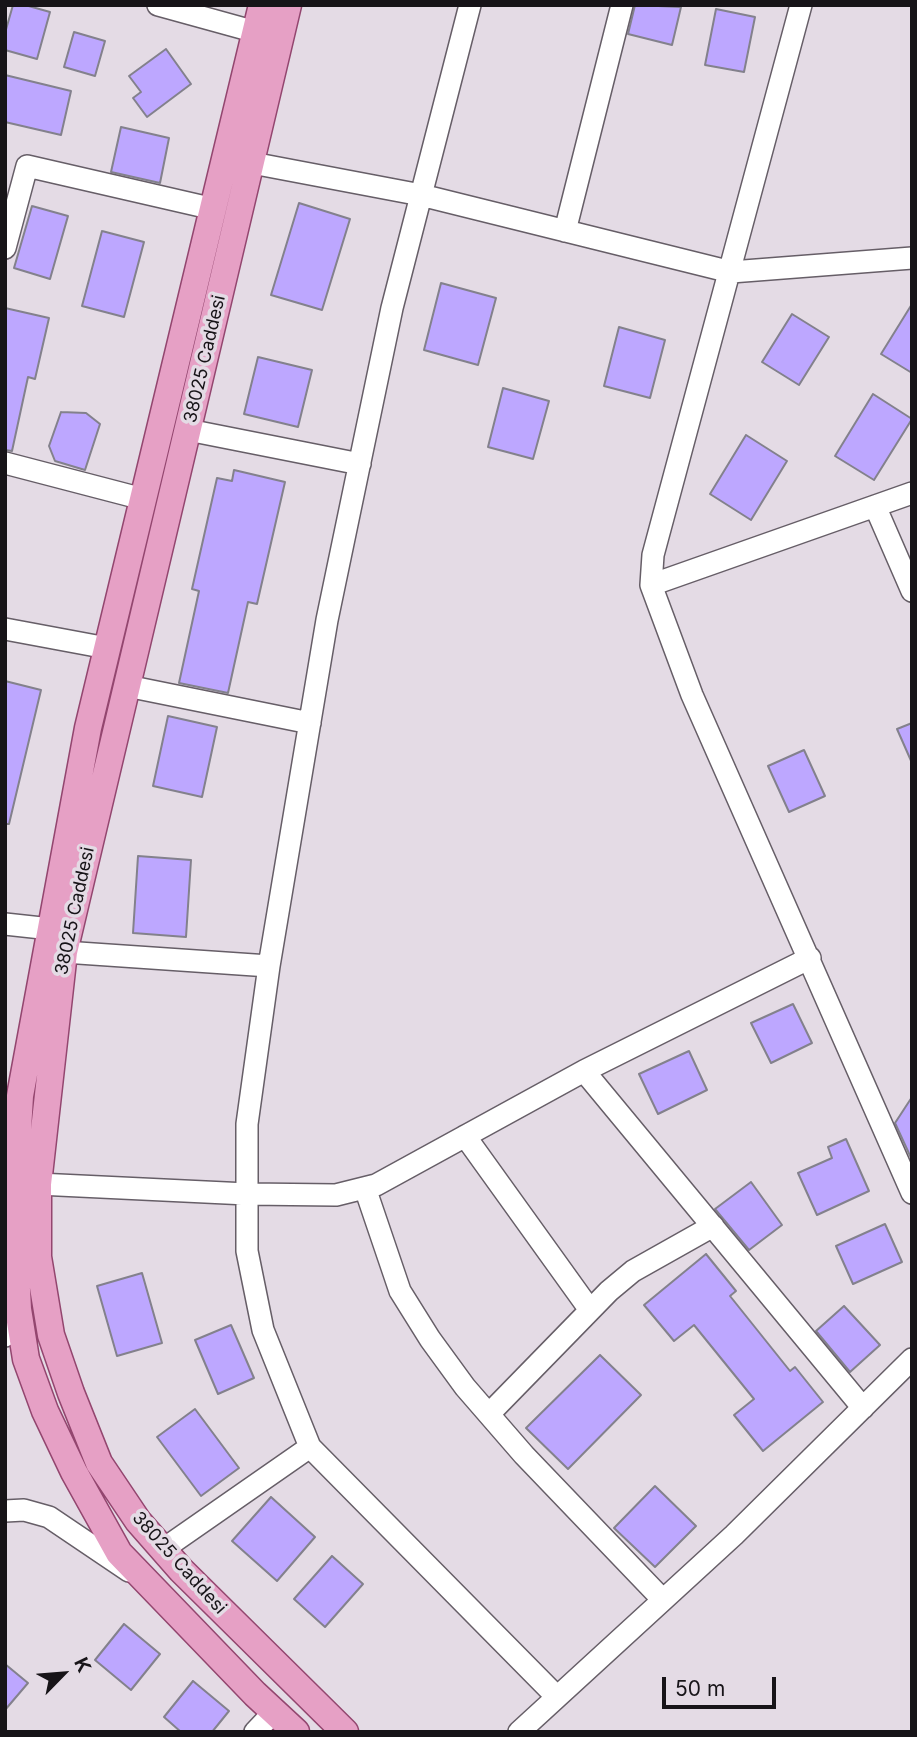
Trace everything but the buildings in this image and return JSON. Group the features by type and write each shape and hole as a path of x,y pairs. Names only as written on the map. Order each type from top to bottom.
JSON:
{"main road":[{"name":"38025 Caddesi","path":"262,5 88,728 57,940 38,1184 38,1257 51,1335 99,1462 138,1521 163,1550 345,1732"},
{"name":"38025 Caddesi","path":"288,5 127,687 57,940 20,1096 13,1214 18,1309 26,1359 45,1411 74,1472 119,1553 296,1732"}],"street":[{"path":"159,5 256,32"},
{"path":"470,5 392,308 327,620 269,965 247,1124 247,1251 262,1330 310,1447 557,1697"},
{"path":"565,230 622,5"},
{"path":"801,5 653,555 651,585 692,695 912,1193"},
{"path":"252,163 421,195 731,272 912,258"},
{"path":"5,248 8,224 27,166 214,209"},
{"path":"188,430 360,464"},
{"path":"5,463 144,499"},
{"path":"651,585 912,493"},
{"path":"875,506 912,592"},
{"path":"5,629 107,648"},
{"path":"127,687 310,723"},
{"path":"5,924 57,940 269,965"},
{"path":"38,1184 247,1194 336,1195 376,1185 584,1071 810,958"},
{"path":"584,1071 863,1408"},
{"path":"465,1136 590,1310"},
{"path":"365,1188 400,1291 430,1339 524,1455 663,1600"},
{"path":"489,1414 590,1310 633,1270 713,1226"},
{"path":"5,1336 15,1247"},
{"path":"519,1732 734,1535 912,1359"},
{"path":"163,1550 310,1447"},
{"path":"5,1511 24,1510 49,1517 150,1586"},
{"path":"255,1732 274,1712"}]}
